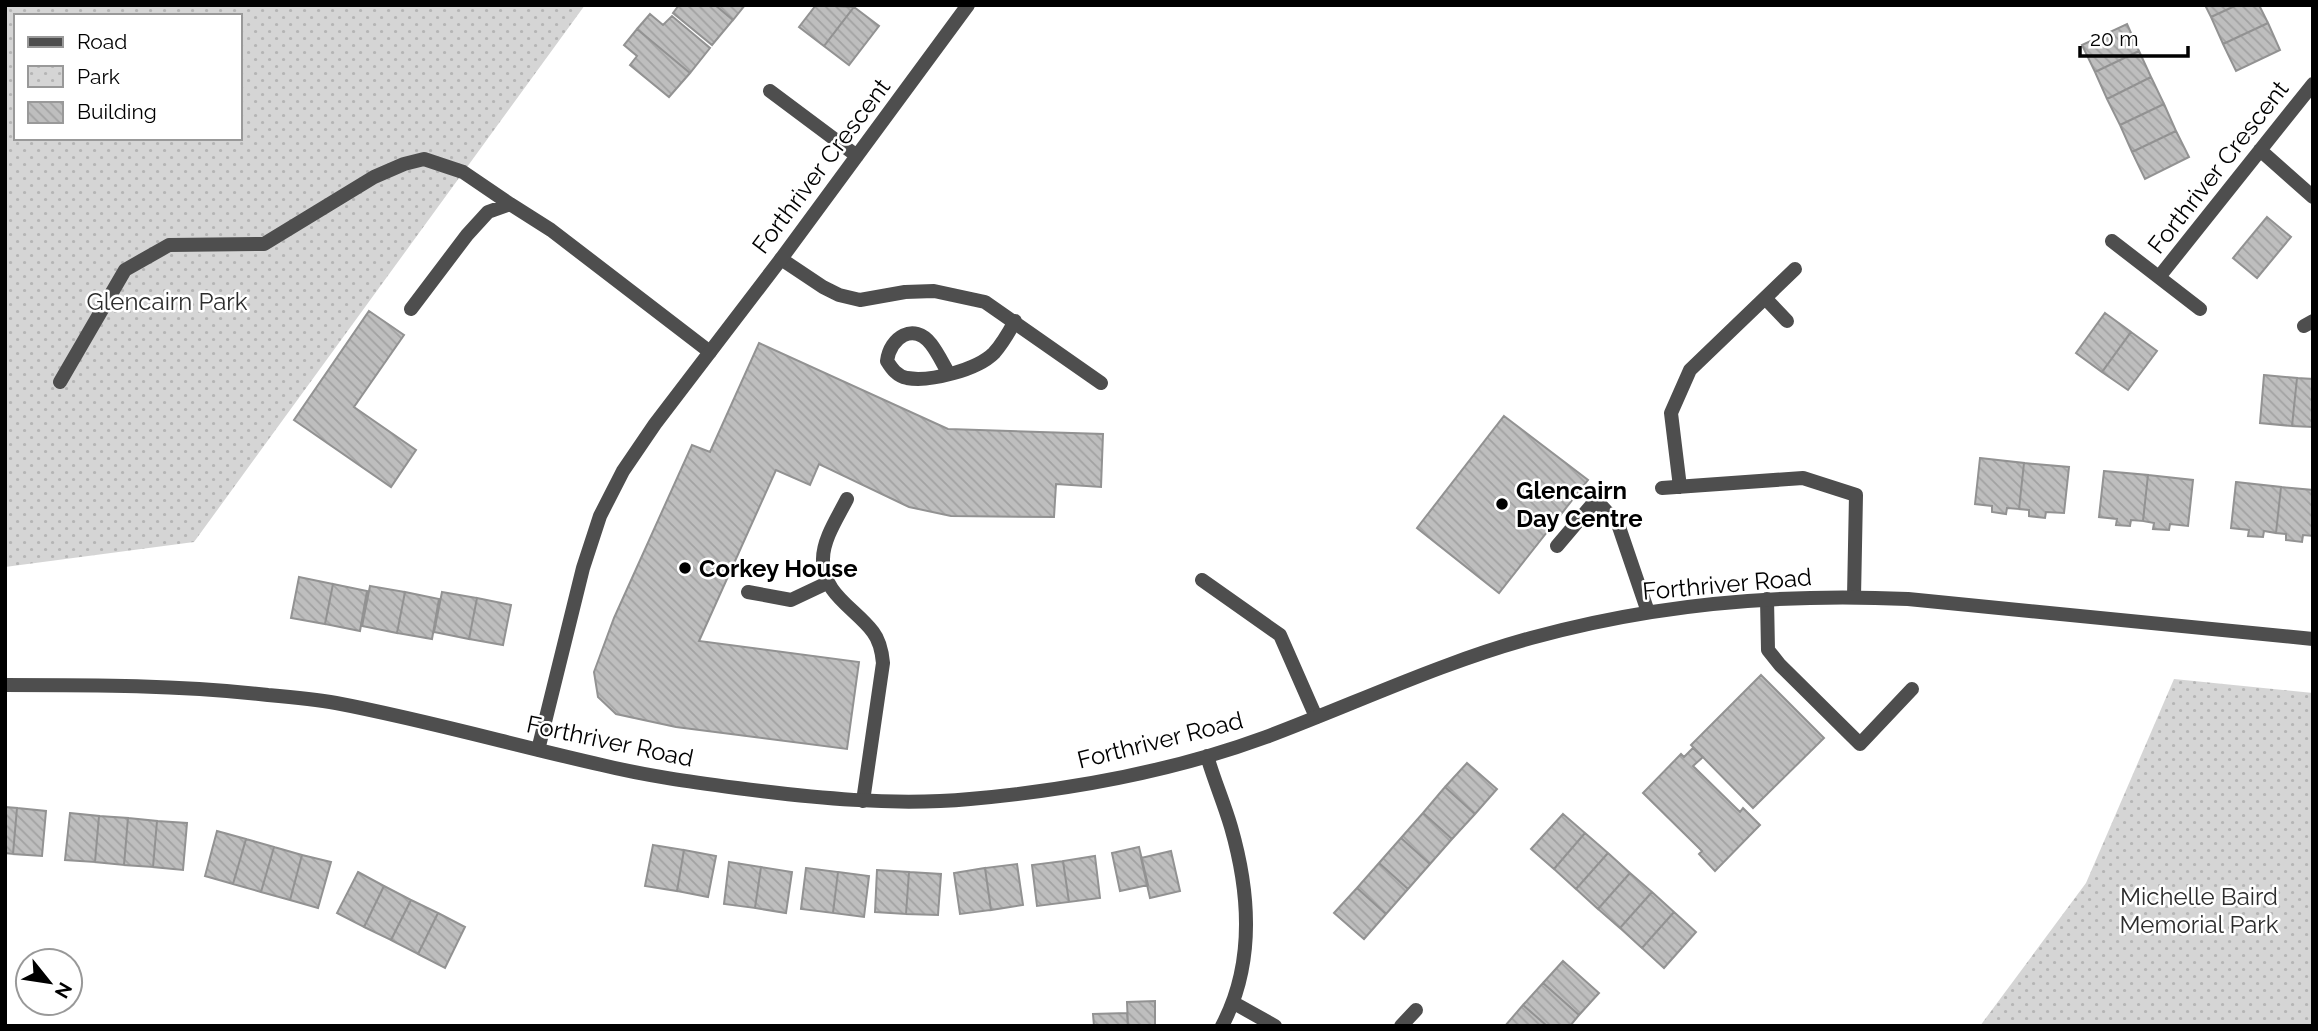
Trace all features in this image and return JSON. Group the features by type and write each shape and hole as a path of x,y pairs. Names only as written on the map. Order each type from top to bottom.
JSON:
{"street":[{"name":"Forthriver Crescent","path":"538,750 583,568 600,516 623,471 968,5"},
{"name":"Forthriver Crescent","path":"2159,277 2313,84"},
{"path":"770,91 857,156"},
{"path":"2260,150 2313,197"},
{"path":"60,382 125,270 169,245 264,244 374,177 424,159 463,172 551,230 710,352"},
{"path":"411,309 467,234 488,212 510,204"},
{"path":"2112,240 2200,309"},
{"path":"781,259 822,287 859,300 905,292 934,291 985,302 1101,383"},
{"path":"1680,487 1671,413 1690,370 1795,269"},
{"path":"1765,298 1787,321"},
{"path":"949,374 973,366 993,354 1015,321"},
{"path":"1662,488 1803,478 1856,495 1854,597"},
{"path":"847,499 822,559 827,583 874,633 881,648 883,663 863,801"},
{"path":"1557,546 1596,500 1618,524 1648,612"},
{"path":"1202,580 1280,635 1317,717"},
{"path":"748,592 791,600 827,583"},
{"name":"Forthriver Road","path":"5,685 209,689 331,702 467,731 609,767 691,782 863,801 968,799 1151,771 1264,738 1464,659 1532,638 1648,612 1706,604 1854,597 1990,607 2313,639"},
{"path":"1768,599 1768,650 1860,744 1912,689"},
{"path":"1207,756 1231,827 1243,883 1247,928 1244,963 1234,1003 1222,1026"},
{"path":"1234,1003 1275,1026"},
{"path":"1401,1026 1416,1010"}],"green space":[{"name":"Glencairn Park","path":"5,5 585,5 194,542 5,567"},
{"name":"Michelle Baird Memorial Park","path":"2174,679 2313,693 2313,1026 1980,1026 2086,883"}],"building":[{"path":"679,5 715,5 733,20 712,45 673,13"},
{"path":"715,5 745,5 733,20"},
{"path":"816,5 854,7 824,46 799,27"},
{"path":"2205,5 2237,5 2211,17"},
{"path":"2237,5 2259,5 2268,23 2223,44 2211,17"},
{"path":"854,7 879,26 849,65 824,46"},
{"path":"650,14 663,25 672,16 710,48 690,73 637,29"},
{"path":"2268,23 2280,50 2236,71 2223,44"},
{"path":"2127,24 2139,51 2095,72 2082,45"},
{"path":"637,29 690,73 669,97 630,65 637,56 624,45"},
{"path":"2139,51 2151,77 2107,99 2095,72"},
{"path":"2151,77 2164,104 2120,125 2107,99"},
{"path":"2164,104 2176,131 2132,152 2120,125"},
{"path":"2176,131 2189,157 2145,179 2132,152"},
{"path":"2267,217 2291,237 2257,278 2233,258"},
{"path":"369,311 404,335 354,407 416,450 391,487 294,420"},
{"path":"2105,313 2131,332 2102,372 2076,353"},
{"path":"2131,332 2157,351 2128,390 2102,372"},
{"name":"Corkey House","path":"759,343 948,429 1103,434 1101,487 1056,484 1054,517 951,516 909,507 819,464 810,485 776,470 699,641 859,662 847,749 676,727 616,714 598,697 594,672 614,618 692,445 710,452"},
{"path":"2264,375 2297,378 2292,426 2260,423"},
{"path":"2297,378 2313,379 2313,427 2292,426"},
{"name":"Glencairn Day Centre","path":"1504,416 1588,480 1499,593 1417,528"},
{"path":"1980,458 2024,463 2019,509 2007,508 2006,514 1992,512 1992,506 1975,504"},
{"path":"2024,463 2069,467 2064,513 2046,512 2045,518 2029,516 2029,510 2019,509"},
{"path":"2104,471 2148,475 2143,521 2131,520 2130,526 2116,525 2117,519 2099,517"},
{"path":"2148,475 2193,480 2188,526 2170,524 2169,530 2153,529 2154,523 2143,521"},
{"path":"2236,482 2281,487 2276,533 2264,531 2263,537 2248,536 2249,530 2231,528"},
{"path":"2281,487 2313,490 2313,536 2303,535 2302,542 2286,540 2286,534 2276,533"},
{"path":"299,577 333,584 325,624 291,618"},
{"path":"333,584 367,591 360,631 325,624"},
{"path":"370,586 405,592 397,633 362,626"},
{"path":"405,592 439,599 432,639 397,633"},
{"path":"442,592 477,598 469,639 434,632"},
{"path":"477,598 511,605 503,645 469,639"},
{"path":"1761,675 1824,738 1753,808 1691,745"},
{"path":"1693,748 1703,757 1693,766 1740,812 1743,808 1760,825 1715,871 1699,854 1702,851 1643,793 1681,754 1684,757"},
{"path":"1467,763 1497,789 1475,814 1445,787"},
{"path":"1445,787 1475,814 1452,839 1423,813"},
{"path":"5,807 17,808 13,854 5,853"},
{"path":"17,808 46,811 42,856 13,854"},
{"path":"70,813 99,816 95,862 65,860"},
{"path":"1423,813 1452,839 1430,864 1401,838"},
{"path":"1563,814 1585,833 1554,869 1531,849"},
{"path":"99,816 128,818 124,865 95,862"},
{"path":"128,818 157,821 153,867 124,865"},
{"path":"157,821 187,823 183,870 153,867"},
{"path":"217,831 246,839 233,884 205,876"},
{"path":"1585,833 1608,853 1576,889 1554,869"},
{"path":"1401,838 1430,864 1408,889 1379,863"},
{"path":"246,839 274,847 261,892 233,884"},
{"path":"653,845 684,850 677,891 645,886"},
{"path":"274,847 302,855 290,900 261,892"},
{"path":"1139,847 1148,885 1120,891 1112,853"},
{"path":"684,850 716,856 708,897 677,891"},
{"path":"1171,851 1180,891 1150,898 1141,858"},
{"path":"1608,853 1630,873 1598,909 1576,889"},
{"path":"302,855 331,862 318,908 290,900"},
{"path":"1095,856 1100,898 1069,902 1063,861"},
{"path":"1063,861 1069,902 1037,906 1032,865"},
{"path":"729,862 761,867 755,908 724,904"},
{"path":"1379,863 1408,889 1386,914 1357,888"},
{"path":"1017,864 1023,905 991,910 985,868"},
{"path":"761,867 792,872 786,913 755,908"},
{"path":"806,868 838,872 833,913 801,909"},
{"path":"985,868 991,910 960,914 954,873"},
{"path":"877,870 909,872 906,914 875,912"},
{"path":"358,872 384,886 364,927 337,913"},
{"path":"838,872 869,876 864,917 833,913"},
{"path":"909,872 941,874 938,915 906,914"},
{"path":"1630,873 1652,892 1620,928 1598,909"},
{"path":"384,886 411,900 391,940 364,927"},
{"path":"1357,888 1386,914 1364,939 1334,913"},
{"path":"1652,892 1674,912 1642,948 1620,928"},
{"path":"411,900 438,913 418,954 391,940"},
{"path":"1674,912 1696,932 1664,968 1642,948"},
{"path":"438,913 465,927 445,968 418,954"},
{"path":"1563,961 1599,993 1579,1015 1543,983"},
{"path":"1543,983 1579,1015 1570,1026 1547,1026 1523,1005"},
{"path":"1155,1001 1155,1026 1128,1026 1127,1002"},
{"path":"1523,1005 1547,1026 1505,1026"},
{"path":"1127,1013 1128,1026 1094,1026 1093,1014"}],"place":[{"name":"Glencairn Day Centre","path":"1502,504"},
{"name":"Corkey House","path":"685,568"}]}
